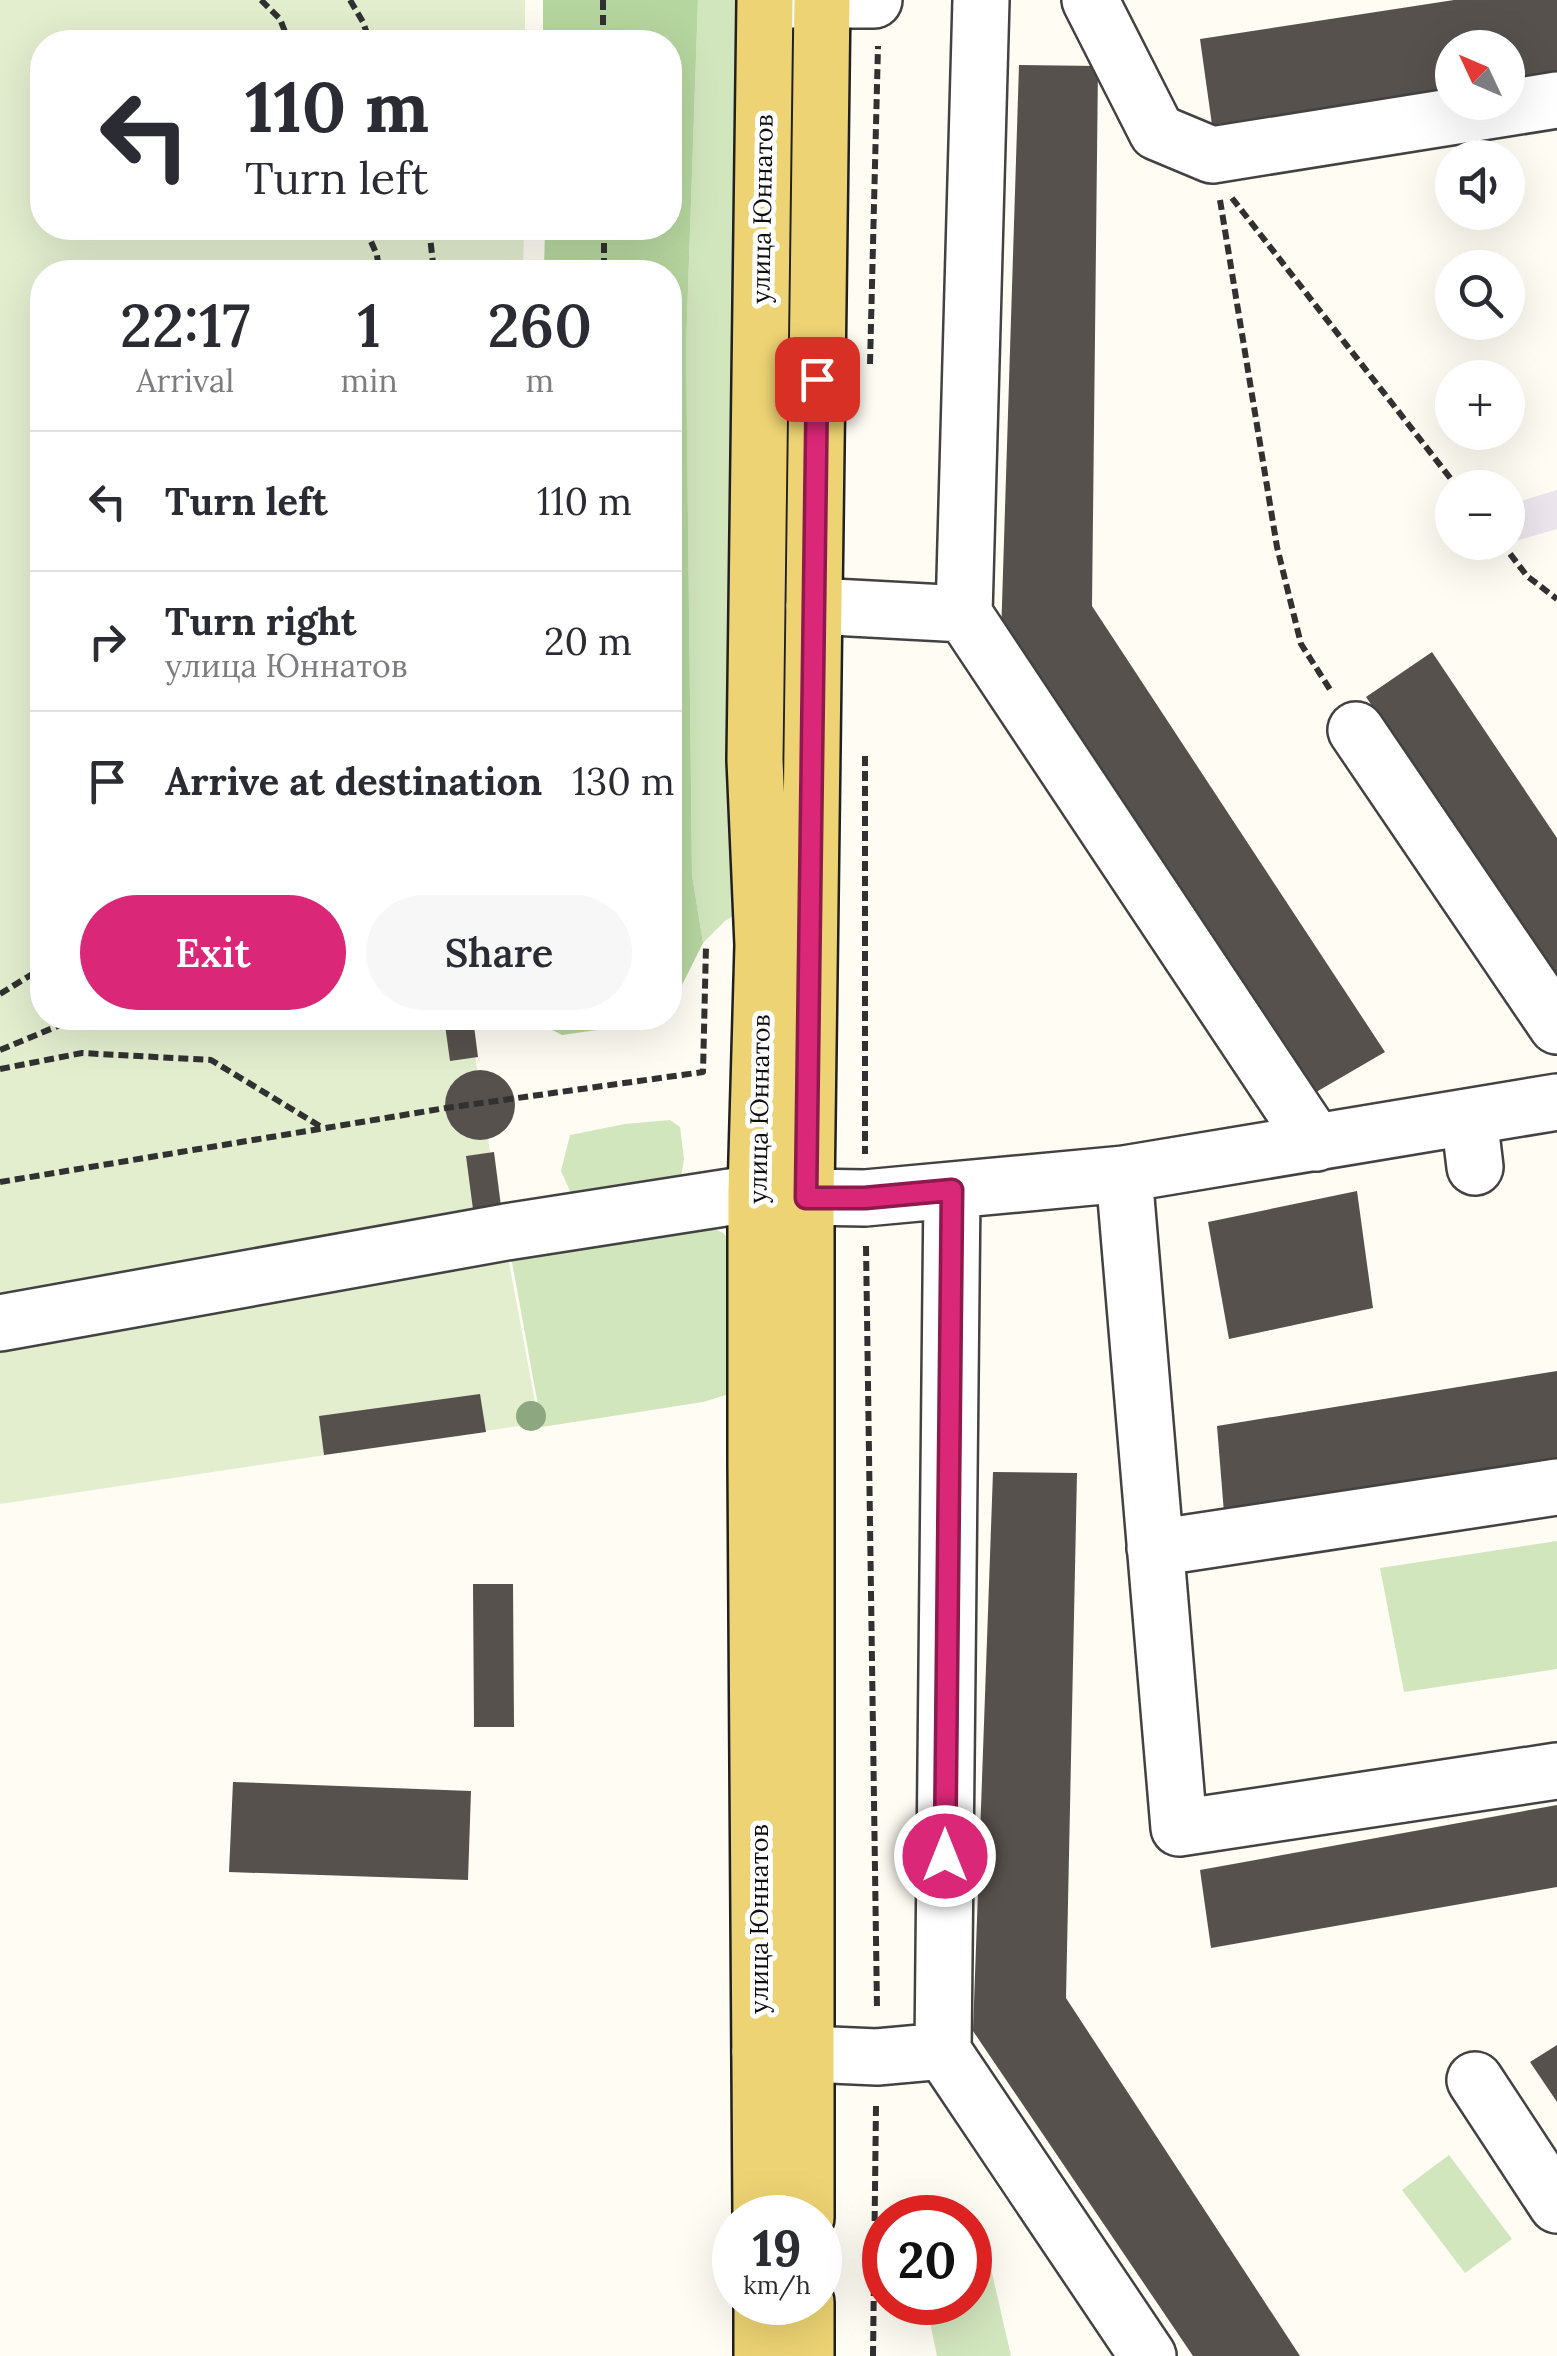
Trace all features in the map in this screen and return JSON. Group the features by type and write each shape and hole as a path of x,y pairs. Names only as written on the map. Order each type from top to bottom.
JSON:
{"main road":[{"name":"улица Юннатов","path":"765,0 755,760 763,945 781,1195"},
{"name":"улица Юннатов","path":"764,2195 783,2053 781,1195 814,606 822,0"},
{"name":"улица Юннатов","path":"783,2053 803,2195"},
{"path":"762,2325 762,2356"},
{"path":"806,2325 806,2356"}],"street":[{"path":"774,0 874,0"},
{"path":"981,0 964,614 1316,1143"},
{"path":"1090,0 1157,132 1212,154 1557,100"},
{"path":"814,606 964,614"},
{"path":"1356,730 1557,1026"},
{"path":"0,1323 506,1232 781,1195 865,1198 1124,1174 1316,1143 1472,1142 1557,1102"},
{"path":"1124,1174 1179,1828 1557,1771"},
{"path":"952,1190 943,2051 1148,2356"},
{"path":"1156,1548 1557,1488"},
{"path":"783,2053 877,2057 943,2051"},
{"path":"1475,2080 1557,2204"}],"path":[{"path":"261,0 280,19 284,30"},
{"path":"350,0 366,30"},
{"path":"603,0 603,30"},
{"path":"1229,194 1444,470"},
{"path":"1220,198 1277,548 1301,644 1356,730"},
{"path":"1515,560 1527,576 1557,600"},
{"path":"0,1182 323,1128 703,1072 706,946"},
{"path":"0,994 30,975"},
{"path":"0,1050 48,1030"},
{"path":"0,1068 82,1054 211,1060 323,1128"},
{"path":"865,1198 877,2057 872,2356"}],"shaded area":[{"path":"1557,490 1557,529 1525,538 1525,500"}],"green space":[{"path":"0,0 525,0 525,30 30,30 30,240 524,240 523,260 30,260 30,1030 471,1030 539,1423 0,1504"},
{"path":"543,0 698,0 686,347 692,875 703,943 682,985 682,260 544,260 545,240 682,240 682,30 543,30"},
{"path":"698,0 765,0 761,899 725,921 703,943 692,875 686,347"},
{"path":"552,1030 597,1030 562,1035"},
{"path":"670,1120 680,1127 684,1159 680,1183 574,1200 561,1171 570,1135"},
{"path":"706,1225 723,1233 736,1248 729,1394 703,1402 542,1427 510,1251"},
{"path":"1557,1541 1557,1669 1404,1692 1380,1568"},
{"path":"1449,2155 1512,2239 1465,2273 1402,2190"},
{"path":"992,2273 1011,2356 937,2356 931,2325 992,2325"}],"building":[{"path":"1454,0 1557,0 1557,72 1525,77 1525,30 1435,30 1435,91 1212,125 1200,39"},
{"path":"1019,65 1098,66 1092,606 1385,1052 1311,1095 1001,636"},
{"path":"1432,652 1557,838 1557,981 1366,697"},
{"path":"446,1030 475,1030 478,1057 450,1061"},
{"path":"480,1070 505,1080 515,1105 505,1130 480,1140 455,1130 445,1105 455,1080"},
{"path":"494,1152 502,1214 474,1217 466,1156"},
{"path":"1357,1191 1373,1308 1229,1339 1208,1222"},
{"path":"1557,1371 1557,1462 1224,1513 1217,1426"},
{"path":"480,1394 486,1432 324,1455 319,1416"},
{"path":"993,1472 1077,1473 1066,1998 1300,2356 1193,2356 973,2031"},
{"path":"473,1584 513,1584 514,1727 474,1727"},
{"path":"233,1782 471,1791 468,1880 229,1872"},
{"path":"1557,1805 1557,1887 1211,1948 1200,1870"},
{"path":"1557,2045 1557,2102 1530,2062"}],"route":[{"path":"817,379 806,1198 865,1198 952,1190 945,1856"}]}
